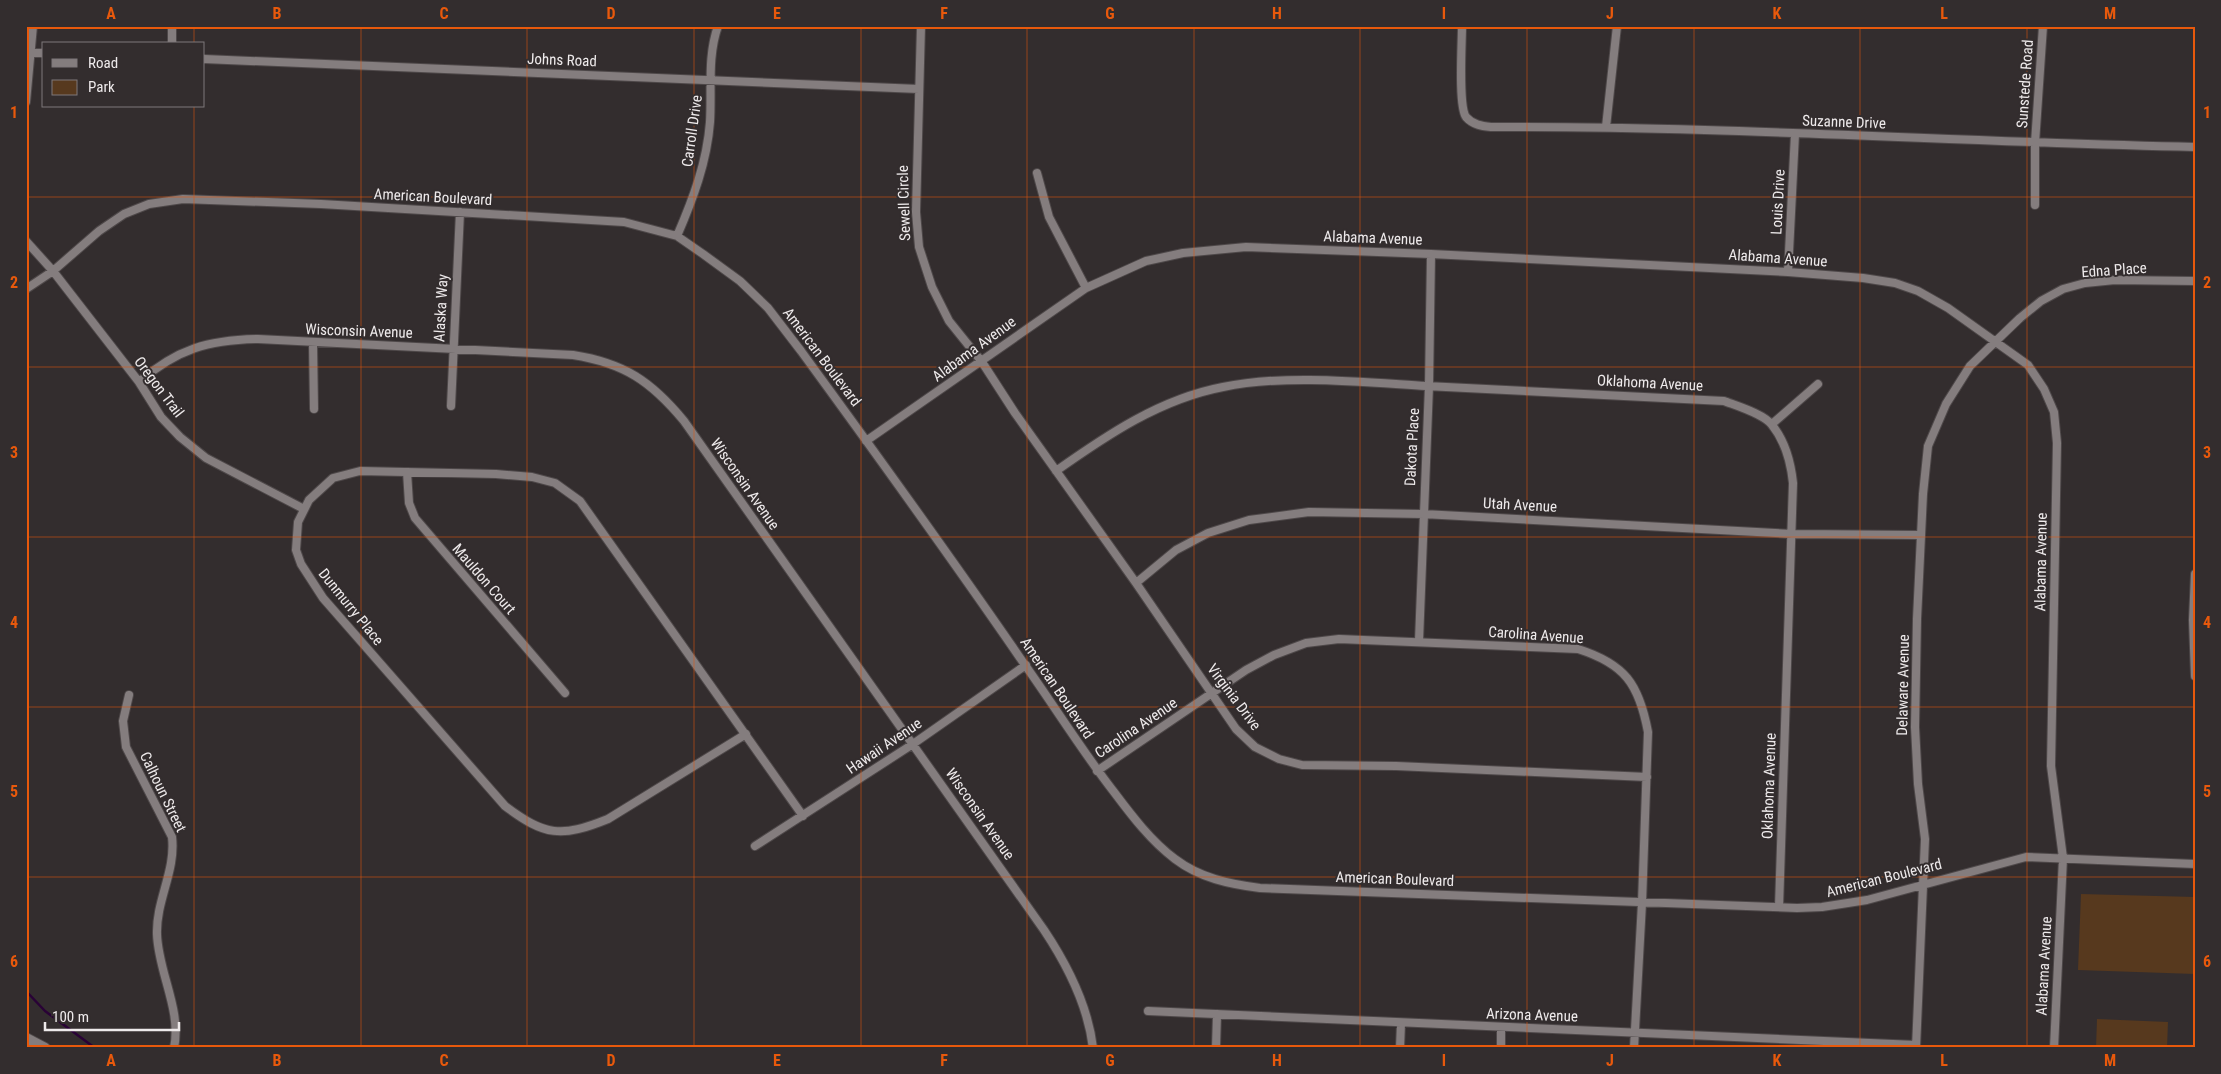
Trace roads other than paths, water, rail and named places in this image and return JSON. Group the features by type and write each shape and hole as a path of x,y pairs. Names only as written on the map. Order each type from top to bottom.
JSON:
{"street":[{"path":"26,102 29,53 33,26"},
{"path":"172,26 172,42"},
{"name":"Carroll Drive","path":"677,236 704,164 710,124 712,80 710,62 718,26"},
{"name":"Sewell Circle","path":"921,26 916,212 918,247 932,287 949,320 982,362"},
{"name":"Suzanne Drive","path":"1462,26 1462,96 1465,116 1475,124 1491,127 1606,126 2034,143 2195,147"},
{"path":"1606,126 1617,26"},
{"name":"Sunstede Road","path":"2035,205 2034,143 2042,26"},
{"path":"29,53 42,54"},
{"name":"Johns Road","path":"205,59 919,89"},
{"name":"Louis Drive","path":"1788,272 1795,134"},
{"path":"1037,173 1049,217 1086,288"},
{"name":"American Boulevard","path":"26,289 53,271 99,231 124,214 149,204 183,199 624,222 677,236 740,281 768,308 866,440 1026,665 1097,771 1151,838 1175,859 1200,874 1229,884 1260,888 1642,903 1822,907 1866,900 2000,862 2026,857 2195,864"},
{"name":"Alaska Way","path":"451,406 460,212"},
{"name":"Oregon Trail","path":"26,241 53,271 138,382 161,417 206,458 304,509"},
{"name":"Alabama Avenue","path":"866,440 982,362 1032,324 1086,288 1146,261 1183,253 1246,247 1432,254 1788,272 1863,278 1895,283 1918,291 1948,308 2028,365 2044,389 2054,412 2057,443 2051,766 2063,858 2054,1048"},
{"name":"Dakota Place","path":"1419,641 1432,254"},
{"name":"Edna Place","path":"1995,343 2020,318 2041,301 2063,289 2086,283 2115,280 2195,281"},
{"name":"Wisconsin Avenue","path":"138,382 151,371 175,356 200,345 238,340 573,354 600,359 640,379 664,398 713,461 1056,948 1077,988 1086,1012 1093,1048"},
{"path":"312,343 314,409"},
{"name":"Delaware Avenue","path":"1916,1046 1924,884 1924,839 1918,784 1915,727 1921,535 1928,446 1946,404 1970,366 1995,343"},
{"name":"Virginia Drive","path":"982,362 1236,729 1255,747 1279,759 1302,765 1396,766 1647,777"},
{"name":"Oklahoma Avenue","path":"1056,471 1117,429 1158,408 1223,386 1277,381 1429,386 1724,401 1747,410 1772,424 1791,465 1793,483 1779,907"},
{"path":"1772,424 1818,384"},
{"name":"Dunmurry Place","path":"746,734 608,819 584,829 561,832 538,829 505,806 323,598 301,564 296,550 298,522 304,509 309,500 333,478 360,471 496,474 532,477 554,483 568,491 580,501 746,734 803,816"},
{"name":"Mauldon Court","path":"407,472 408,503 415,518 564,693"},
{"name":"Utah Avenue","path":"1136,583 1176,550 1208,533 1249,520 1309,512 1423,514 1792,534 1921,535"},
{"path":"2195,574 2192,620 2195,676"},
{"name":"Carolina Avenue","path":"1097,771 1212,693 1274,655 1306,643 1339,638 1419,641 1578,649 1602,657 1626,676 1642,704 1648,732 1642,903 1634,1048"},
{"name":"Hawaii Avenue","path":"755,846 914,744 1026,665"},
{"name":"Calhoun Street","path":"129,695 123,721 126,747 172,837 174,853 158,910 157,933 160,960 175,1026 174,1048"},
{"name":"Arizona Avenue","path":"1148,1011 1916,1046"},
{"path":"1216,1048 1217,1014"},
{"path":"1400,1048 1401,1023"},
{"path":"1501,1028 1501,1048"},
{"path":"26,1038 45,1048"}],"waterway":[{"path":"26,991 45,1011 95,1048"}]}
